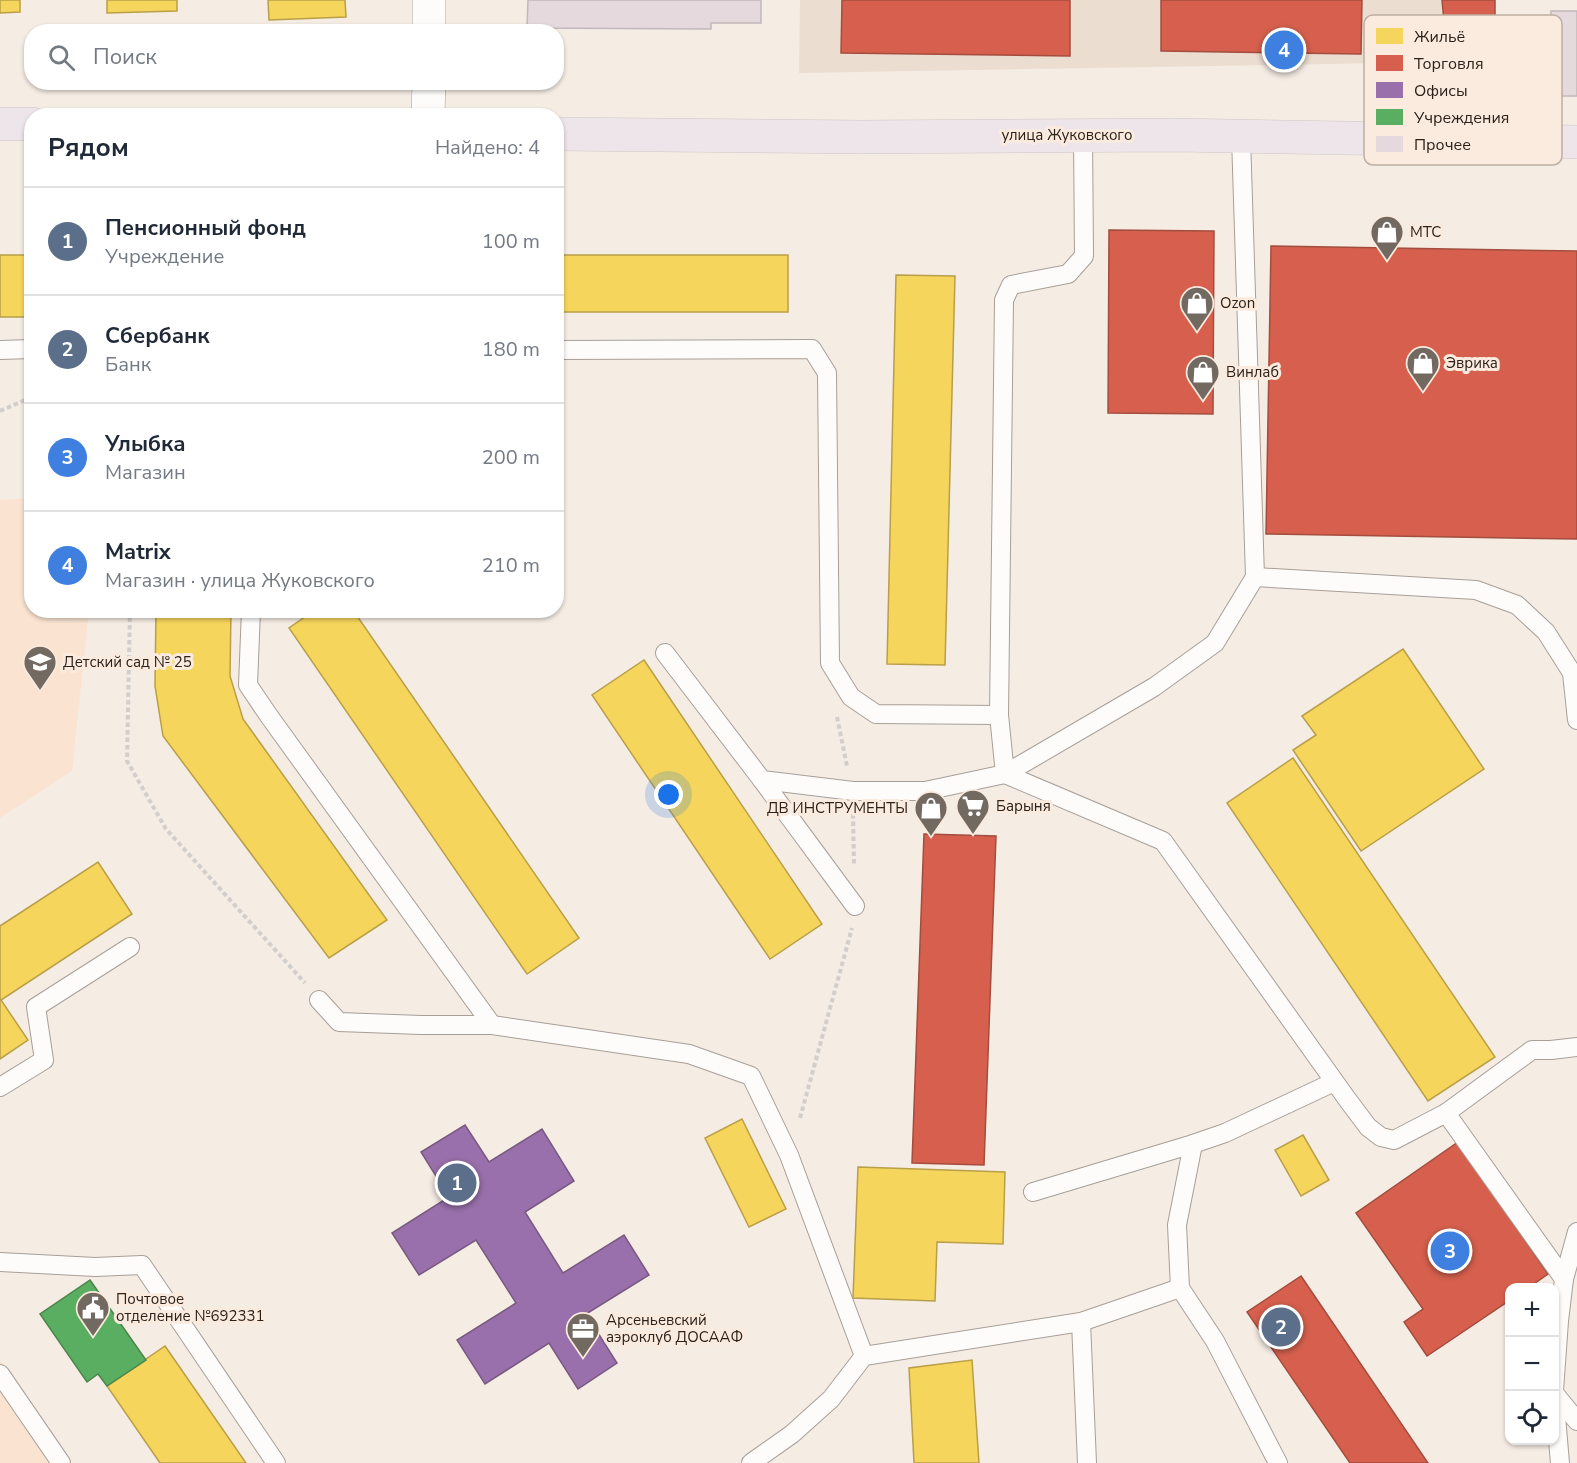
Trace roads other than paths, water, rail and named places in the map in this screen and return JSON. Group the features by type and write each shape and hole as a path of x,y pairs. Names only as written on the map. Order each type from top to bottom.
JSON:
{"main road":[{"path":"0,124 24,124"},
{"name":"улица Жуковского","path":"564,134 860,137 1083,134 1364,139"},
{"name":"улица Жуковского","path":"1562,142 1577,142"}],"street":[{"path":"429,0 429,24"},
{"path":"428,108 429,90"}],"lane":[{"path":"1005,774 999,715 1004,300 1011,285 1068,274 1084,256 1083,134"},
{"path":"762,780 853,791 924,791 1005,774 1154,687 1215,643 1255,577 1241,137"},
{"path":"0,350 24,349"},
{"path":"564,350 812,349 827,373 830,663 851,697 876,714 999,715"},
{"path":"1255,577 1476,590 1517,605 1546,632 1572,673 1577,720"},
{"path":"251,618 249,684 269,716 492,1025"},
{"path":"665,653 855,906"},
{"path":"1005,774 1163,841 1334,1082 1368,1126 1381,1137 1394,1140 1446,1113 1533,1050 1577,1047"},
{"path":"0,1087 44,1060 36,1007 130,947"},
{"path":"319,1000 339,1022 492,1025 689,1054 750,1076 789,1155 864,1356"},
{"path":"1033,1192 1225,1133 1334,1082"},
{"path":"1446,1113 1564,1280"},
{"path":"1193,1144 1177,1226 1180,1288 1215,1341 1278,1463"},
{"path":"1554,1391 1564,1280 1577,1232"},
{"path":"0,1262 95,1267 142,1265 276,1463"},
{"path":"751,1463 792,1434 831,1399 864,1356 1081,1322 1180,1288"},
{"path":"1081,1322 1087,1463"},
{"path":"0,1374 61,1463"},
{"path":"1559,1398 1577,1421"},
{"path":"1558,1445 1560,1463"}],"place":[{"name":"Matrix","path":"1284,50"},
{"name":"МТС","path":"1387,261"},
{"name":"Ozon","path":"1197,332"},
{"name":"Эврика","path":"1423,392"},
{"name":"Винлаб","path":"1203,401"},
{"name":"Детский сад № 25","path":"40,691"},
{"name":"Барыня","path":"973,835"},
{"name":"ДВ ИНСТРУМЕНТЫ","path":"931,837"},
{"name":"Пенсионный фонд","path":"457,1183"},
{"name":"Улыбка","path":"1450,1251"},
{"name":"Сбербанк","path":"1281,1327"},
{"name":"Почтовое отделение №692331","path":"93,1337"},
{"name":"Арсеньевский аэроклуб ДОСААФ","path":"583,1358"}]}
